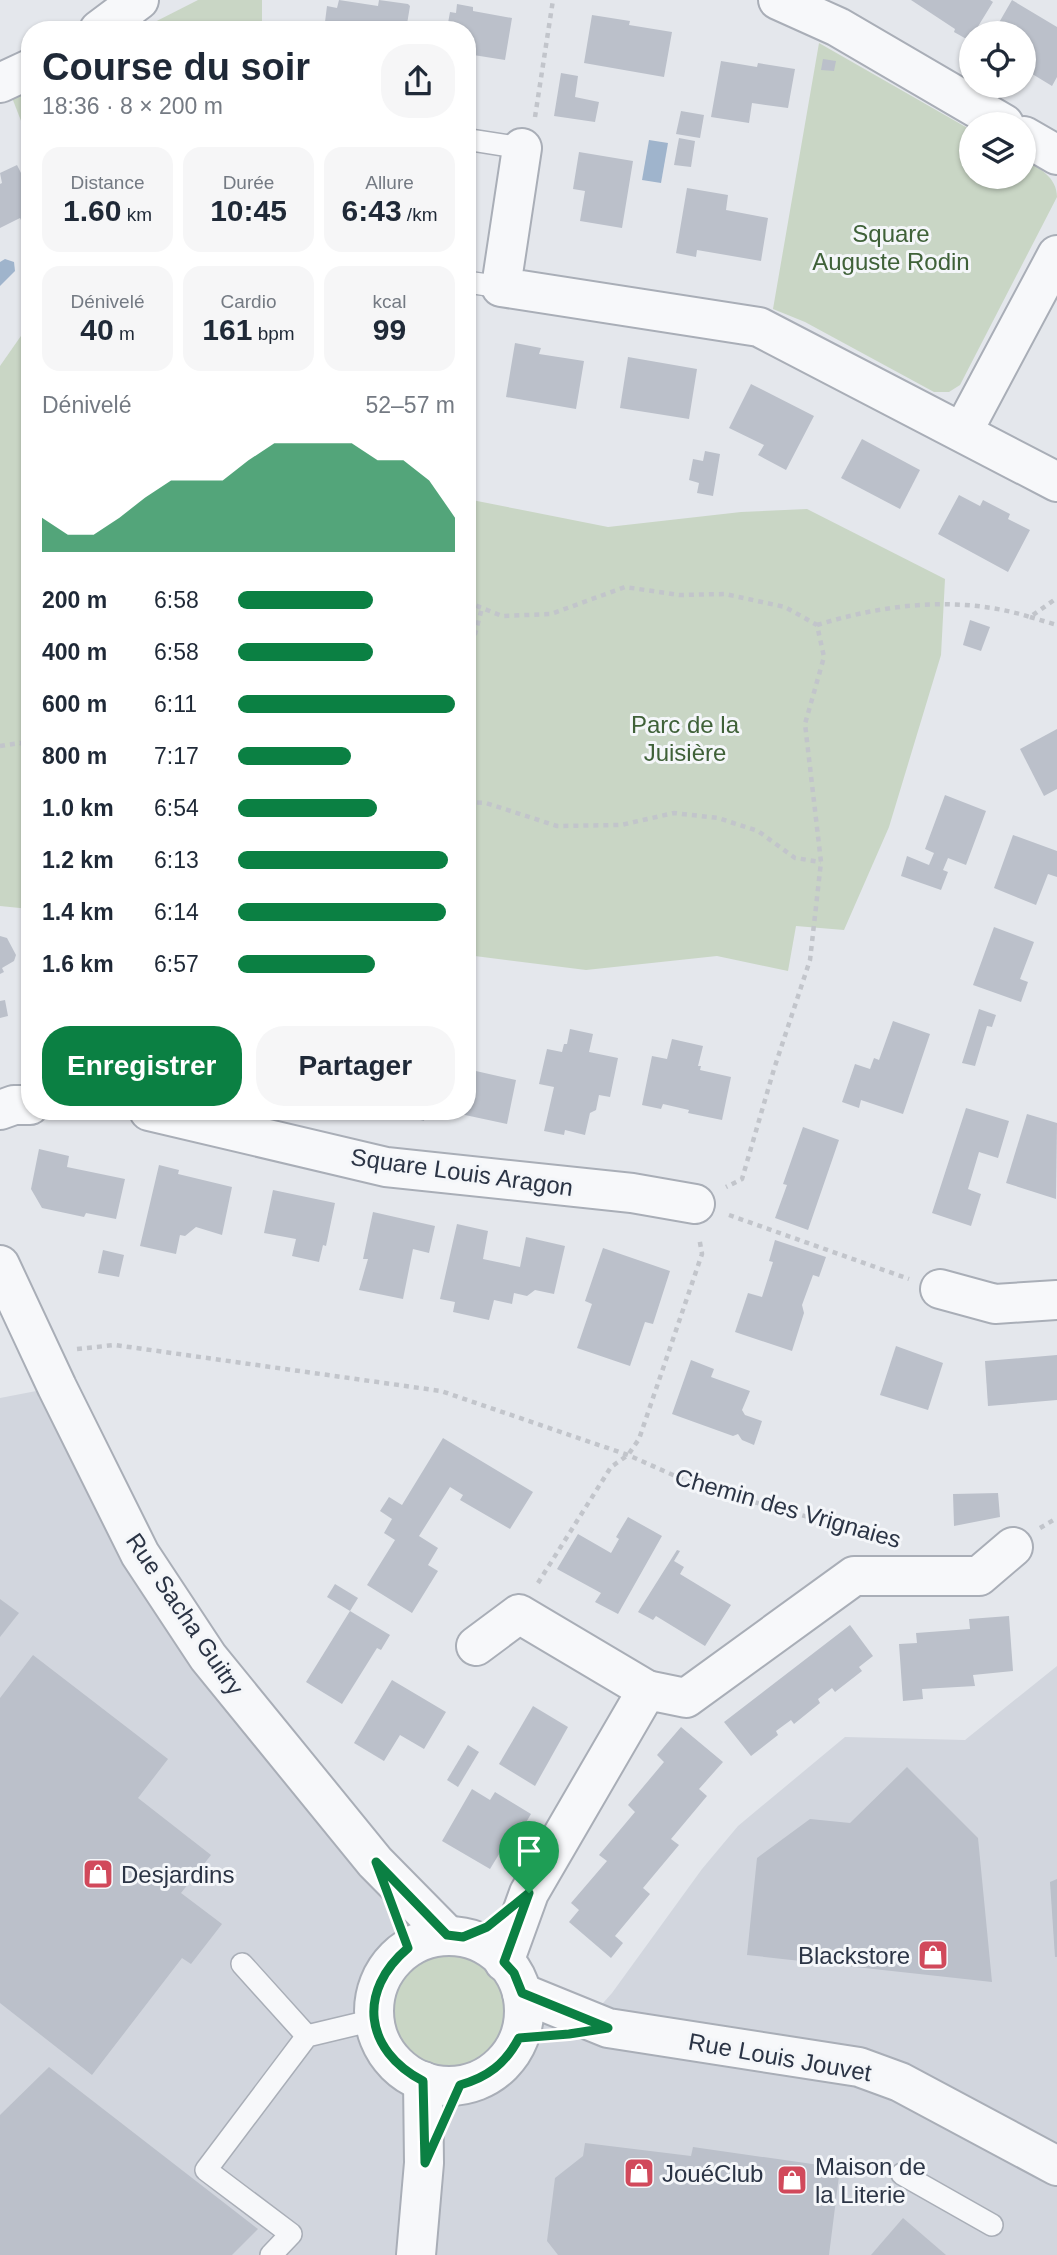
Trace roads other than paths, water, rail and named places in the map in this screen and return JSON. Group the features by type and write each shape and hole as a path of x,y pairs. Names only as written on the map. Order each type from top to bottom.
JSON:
{"street":[{"path":"111,21 139,0"},
{"path":"778,0 846,14 987,112"},
{"path":"0,83 21,73"},
{"path":"1036,143 1057,155"},
{"path":"522,148 484,285 759,327 1057,482"},
{"path":"963,431 1057,255"},
{"path":"0,1110 21,1105"},
{"name":"Square Louis Aragon","path":"187,1120 386,1167 632,1193 695,1204"},
{"name":"Rue Sacha Guitry","path":"0,1265 40,1353 140,1554 208,1657 376,1862 455,1936"},
{"path":"940,1289 995,1304 1057,1300"},
{"path":"476,1646 519,1614 648,1690 686,1698 854,1576 979,1576 1013,1547"},
{"path":"513,1978 529,1893 648,1690"},
{"name":"Rue Sacha Guitry","path":"376,1862 408,1948"},
{"path":"455,1936 485,1945 513,1978 524,2014 519,2038 496,2070 479,2080 441,2083 405,2072 390,2057 380,2040 374,2020 375,1998 381,1979 392,1961 408,1948 429,1938 455,1936 487,1927 529,1893"},
{"name":"Rue Louis Jouvet","path":"513,1978 608,2028"},
{"name":"Rue Louis Jouvet","path":"519,2038 608,2028 859,2067 900,2082 1057,2166"},
{"path":"416,2255 425,2163 441,2083"}],"lane":[{"path":"476,142 522,148"},
{"path":"242,1964 307,2036"},
{"path":"271,2255 291,2234 206,2170 307,2036 374,2020"},
{"path":"902,2174 992,2225"}],"water":[{"path":"649,140 668,143 661,183 642,180"},
{"path":"5,259 14,262 15,271 0,286 0,262"}],"place":[{"name":"Desjardins","path":"98,1874"},
{"name":"Blackstore","path":"933,1955"},
{"name":"JouéClub","path":"639,2173"},
{"name":"Maison de la Literie","path":"792,2180"}],"park label":[{"name":"Square Auguste Rodin","path":"891,247"},
{"name":"Parc de la Juisière","path":"685,738"}]}
